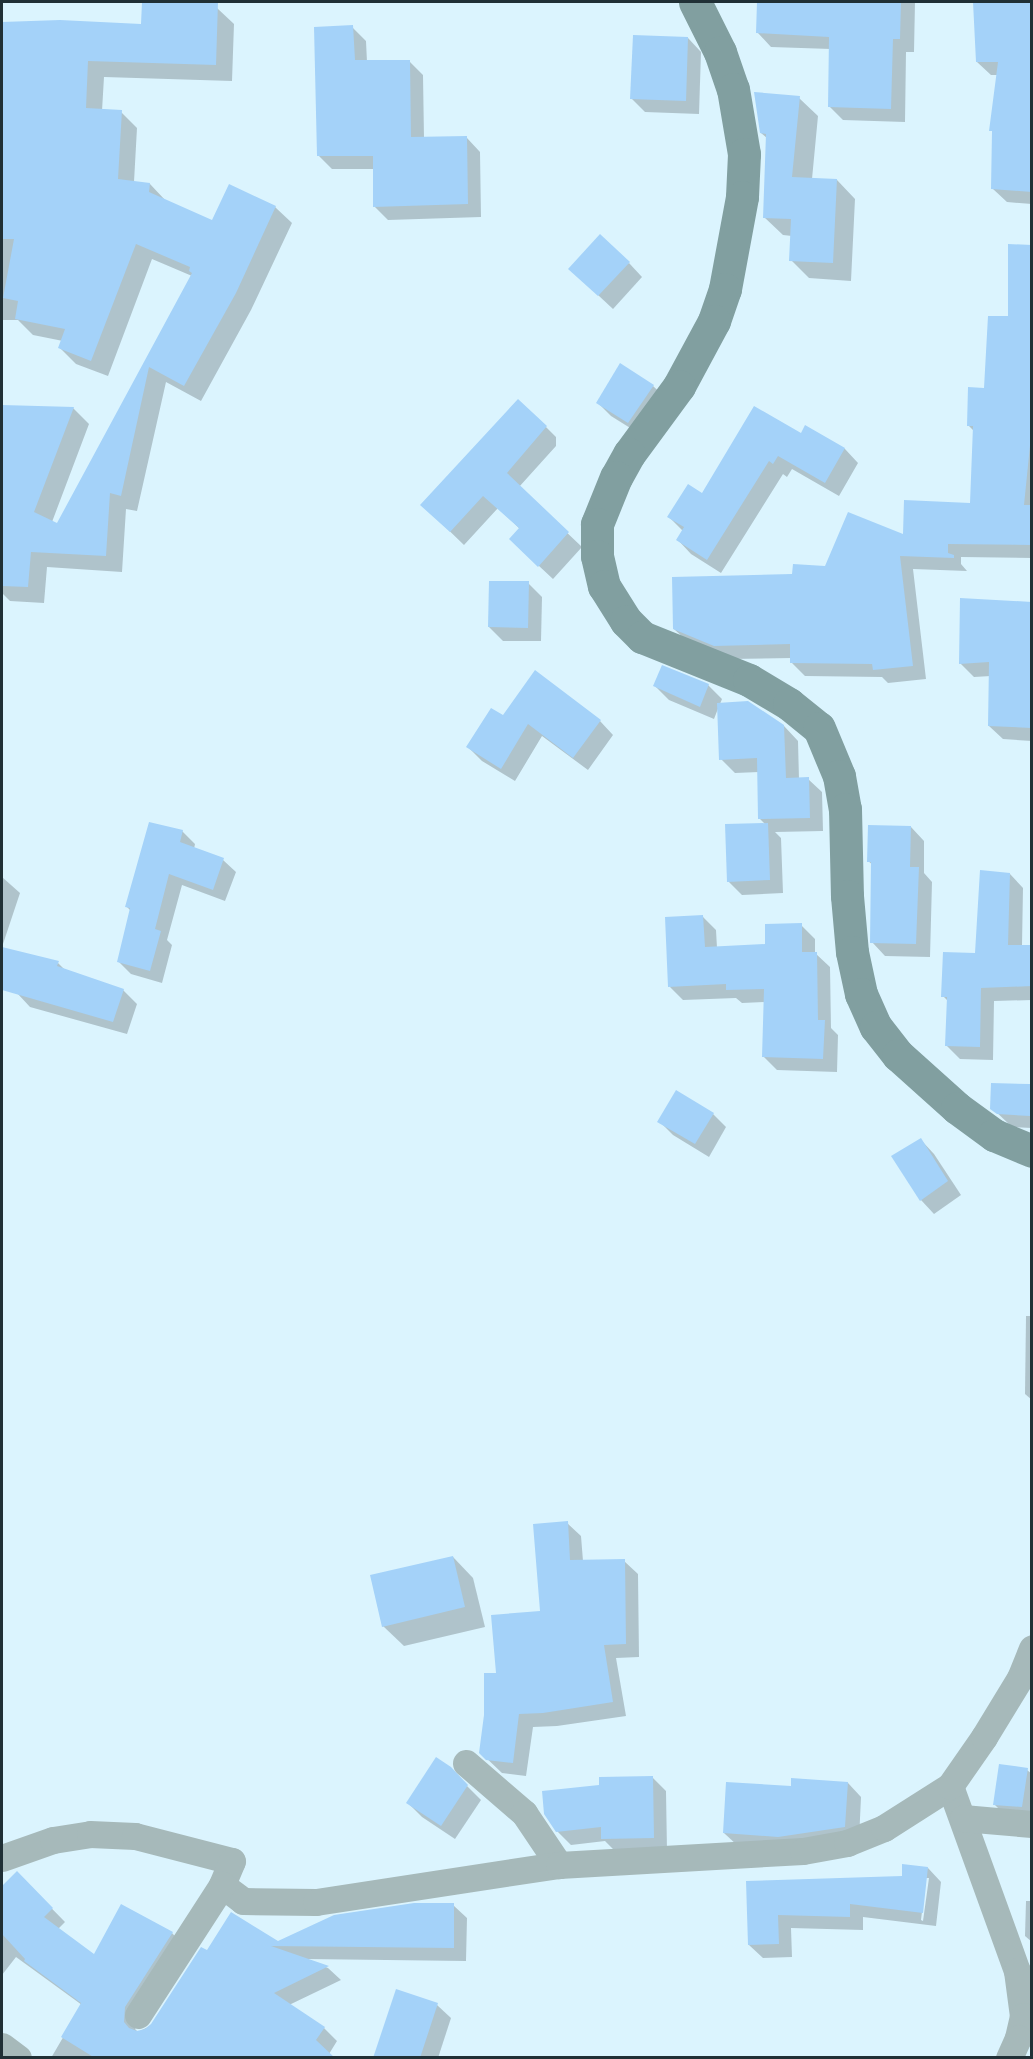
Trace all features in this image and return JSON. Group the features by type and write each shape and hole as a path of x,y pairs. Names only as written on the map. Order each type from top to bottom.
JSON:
{"main road":[{"path":"695,2 720,52 733,89 744,154 742,197 725,289 714,321 679,386 628,454 597,524 597,556 604,586 626,621 642,638 749,680 789,704 819,728 839,776 845,809 847,896 852,952 861,994 876,1027 898,1055 957,1108 994,1135 1032,1151"}],"street":[{"path":"222,1885 243,1901 316,1902 559,1865 803,1851 847,1843 884,1828 950,1786 984,1737 1020,1678 1032,1648"},
{"path":"466,1763 524,1813 559,1865"},
{"path":"950,1786 1017,1971 1023,2016 1010,2058"},
{"path":"963,1818 1032,1824"},
{"path":"2,1858 53,1840 90,1834 135,1836 232,1862 222,1885 138,2015"},
{"path":"2,2046 18,2058"}],"building":[{"path":"142,2 218,2 216,65 88,61 86,108 122,110 118,179 150,183 149,192 212,220 229,184 276,206 236,293 184,386 149,367 121,496 110,493 106,556 31,552 28,587 2,586 2,405 74,407 34,512 57,523 192,273 189,271 190,267 136,244 91,361 58,348 65,329 15,319 18,301 3,298 14,239 2,239 2,22 60,20 141,24"},
{"path":"757,2 901,2 900,39 893,39 891,109 828,107 829,37 756,33"},
{"path":"973,2 1032,2 1032,192 991,189 992,131 989,131 998,62 976,62"},
{"path":"353,25 355,60 410,60 411,137 467,136 468,204 373,207 373,156 317,156 314,27"},
{"path":"633,35 688,37 686,101 630,99"},
{"path":"754,92 800,96 792,177 837,179 833,263 789,261 791,219 763,218 766,134 760,133"},
{"path":"600,234 630,262 598,296 568,269"},
{"path":"1008,244 1032,245 1032,426 1024,505 1032,505 1032,545 948,544 948,553 954,555 954,558 900,556 913,666 873,670 872,664 790,663 790,644 714,646 673,629 672,577 792,574 793,564 825,566 848,512 903,534 904,500 970,503 973,426 967,426 968,387 984,388 988,316 1008,316"},
{"path":"620,363 654,385 628,423 596,403"},
{"path":"518,399 547,426 507,473 569,532 538,567 509,539 519,528 483,496 450,532 420,505"},
{"path":"754,406 801,433 805,425 845,448 825,483 778,456 773,464 769,461 707,560 676,540 684,527 667,517 688,484 702,493"},
{"path":"489,581 529,581 528,628 488,627"},
{"path":"960,598 1032,602 1032,728 988,726 989,662 959,664"},
{"path":"662,665 709,684 700,707 653,686"},
{"path":"535,670 601,720 573,758 528,724 501,769 466,747 491,708 503,715"},
{"path":"748,701 784,725 786,778 809,777 810,818 758,819 757,758 719,760 717,703"},
{"path":"149,822 183,830 180,842 224,858 213,890 169,874 155,929 161,931 150,971 117,962 130,908 125,907"},
{"path":"768,823 770,880 727,882 725,824"},
{"path":"868,825 911,826 910,867 919,867 916,944 870,943 871,862 867,862"},
{"path":"980,870 1010,873 1008,945 1032,945 1032,986 981,988 980,1047 945,1046 947,997 941,997 943,952 975,953"},
{"path":"703,915 705,947 765,944 765,924 802,923 802,952 817,952 818,1020 825,1020 823,1059 762,1057 764,989 726,990 726,984 668,987 665,917"},
{"path":"2,947 59,961 57,966 124,989 113,1022 2,990"},
{"path":"991,1083 1030,1084 1030,1116 997,1114 990,1109"},
{"path":"676,1090 714,1113 695,1144 657,1122"},
{"path":"921,1138 948,1181 920,1201 891,1156"},
{"path":"568,1521 570,1560 625,1559 626,1644 604,1645 613,1702 543,1713 519,1714 513,1763 486,1760 479,1753 484,1715 484,1673 496,1673 491,1615 540,1611 533,1524"},
{"path":"453,1556 465,1607 382,1627 370,1575"},
{"path":"436,1757 451,1767 468,1785 441,1826 406,1803"},
{"path":"999,1764 1028,1768 1022,1807 993,1805"},
{"path":"653,1776 654,1838 601,1839 601,1827 556,1832 544,1814 542,1791 599,1785 599,1777"},
{"path":"791,1778 848,1782 845,1827 778,1837 723,1833 726,1782 791,1786"},
{"path":"902,1864 928,1867 923,1913 850,1904 850,1917 778,1915 779,1944 748,1945 746,1881 902,1876"},
{"path":"17,1871 53,1908 44,1917 94,1954 121,1904 173,1932 125,2007 124,2022 129,2028 137,2031 151,2024 201,1947 207,1950 231,1912 278,1941 334,1915 414,1903 454,1903 454,1948 271,1946 329,1966 274,1993 325,2027 316,2040 335,2058 95,2058 61,2037 81,2003 24,1961 25,1959 2,1934 2,1886"},
{"path":"396,1989 438,2003 420,2058 373,2058"}]}
